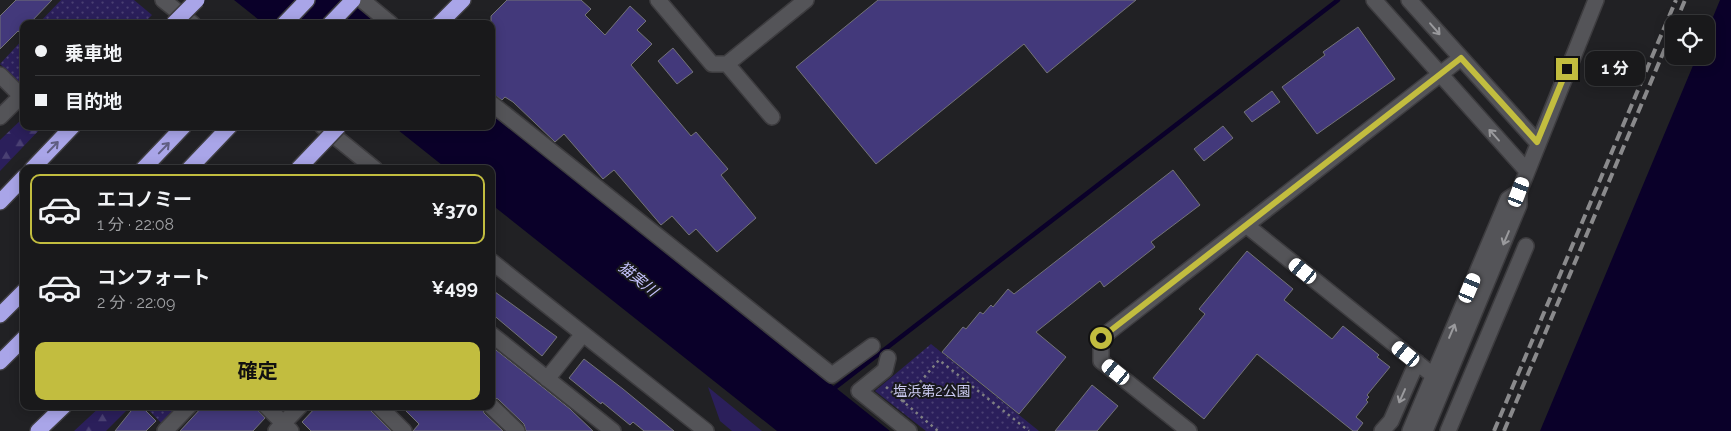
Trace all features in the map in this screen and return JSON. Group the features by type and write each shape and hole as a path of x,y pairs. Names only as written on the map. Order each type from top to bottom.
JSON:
{"highway":[{"path":"177,20 196,0"},
{"path":"288,20 307,0"},
{"path":"334,20 353,0"},
{"path":"444,20 463,0"},
{"path":"36,165 69,130"},
{"path":"147,165 180,130"},
{"path":"192,165 226,130"},
{"path":"302,165 335,130"},
{"path":"0,202 20,181"},
{"path":"0,315 20,295"},
{"path":"0,362 20,342"},
{"path":"38,431 60,410"}],"street":[{"path":"163,0 188,20"},
{"path":"362,0 387,20"},
{"path":"658,0 712,64 727,64 806,0"},
{"path":"1374,0 1527,171"},
{"path":"1410,0 1537,142"},
{"path":"1425,431 1439,380 1508,199 1519,192 1537,142 1596,0"},
{"path":"1189,431 1101,361 1101,338 1461,58"},
{"path":"727,64 772,117"},
{"path":"0,75 20,95"},
{"path":"0,117 20,97"},
{"path":"495,106 832,375 872,346"},
{"path":"327,130 370,165"},
{"path":"1246,225 1439,380"},
{"path":"1448,431 1526,246"},
{"path":"495,264 706,431"},
{"path":"547,379 583,334"},
{"path":"495,337 612,431"},
{"path":"888,358 885,370 859,391 909,431"},
{"path":"1382,429 1391,421 1417,362"},
{"path":"1410,431 1439,380"},
{"path":"165,431 186,410"},
{"path":"269,410 284,428 297,410"},
{"path":"383,410 404,431"},
{"path":"495,410 517,431"}],"path":[{"path":"903,402 940,360 1029,431"},
{"path":"876,377 938,431"}],"green space":[{"path":"61,0 134,0 152,15 147,20 42,20"},
{"path":"20,42 20,83 0,64"},
{"path":"20,121 20,130 39,130 0,171 0,140"},
{"name":"塩浜第2公園","path":"931,344 1039,431 926,431 875,391"},
{"path":"708,387 762,431 732,431 720,421"},
{"path":"97,410 127,410 106,431 74,431"},
{"path":"149,410 177,410 163,425"}],"water":[{"path":"234,0 349,0 373,20 259,20"},
{"path":"1720,0 1731,0 1731,431 1540,431 1693,65 1715,65 1714,15"},
{"name":"猫実川","path":"495,116 890,431 777,431 495,207 495,165 442,165 398,130 495,130"}],"building":[{"path":"16,0 52,0 33,20 20,20 20,32 18,31 0,49 0,16"},
{"path":"507,0 581,0 591,9 585,15 605,35 630,6 646,21 637,30 652,44 631,65 691,136 696,132 728,169 721,175 756,218 717,252 696,229 689,235 672,216 661,225 614,170 603,179 564,134 555,142 513,102 505,97 502,100 495,96 495,20 491,20 491,16"},
{"path":"878,0 1136,0 1047,73 1024,44 876,164 796,67"},
{"path":"1358,27 1395,79 1317,134 1282,87 1325,55 1323,52"},
{"path":"673,48 693,72 677,84 658,61"},
{"path":"1272,91 1280,102 1252,122 1244,112"},
{"path":"1223,126 1233,138 1204,161 1194,149"},
{"path":"1173,170 1200,205 1151,242 1155,247 1104,287 1100,281 1036,332 1066,357 1019,414 942,352 963,327 966,329 980,312 983,314 991,305 993,307 1008,289 1014,294"},
{"path":"1247,251 1293,289 1284,300 1332,339 1343,326 1379,355 1377,357 1390,367 1367,395 1369,397 1366,400 1368,402 1356,417 1363,423 1357,431 1353,431 1257,354 1204,419 1153,378 1205,314 1199,309"},
{"path":"495,292 557,337 542,356 495,316"},
{"path":"495,349 570,409 593,431 526,431 524,424 495,398"},
{"path":"584,359 674,431 644,431 633,422 630,425 602,402 601,404 569,378"},
{"path":"1092,385 1118,406 1097,431 1055,431"},
{"path":"132,410 145,410 156,421 146,431 115,431"},
{"path":"199,410 258,410 265,418 253,431 180,431"},
{"path":"313,410 370,410 391,431 311,431 302,422"},
{"path":"405,410 483,410 503,431 413,431 419,424"}],"waterway":[{"path":"832,390 1338,0"}],"railway":[{"path":"1494,431 1676,0"},
{"path":"1679,15 1685,0"},
{"path":"1504,431 1665,48"}],"route":[{"path":"1101,338 1461,58 1537,142 1567,69"}]}
